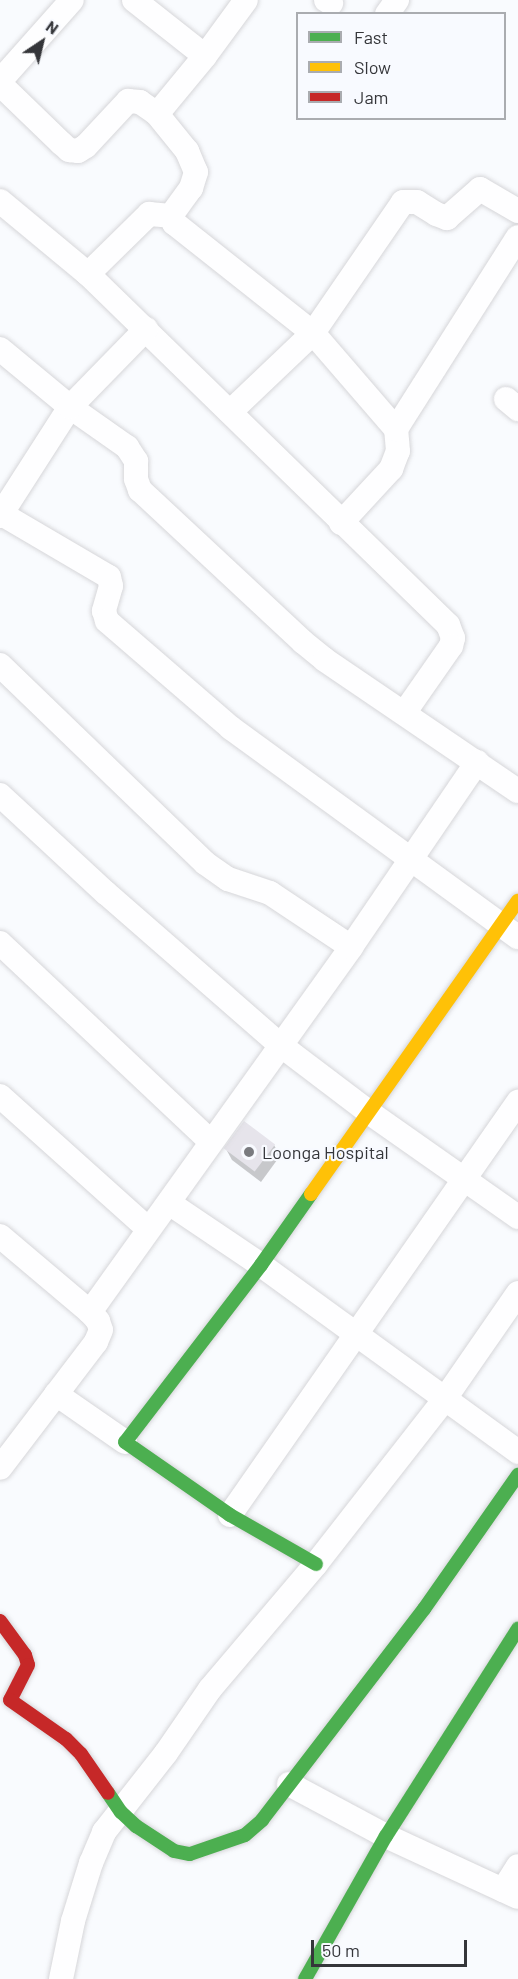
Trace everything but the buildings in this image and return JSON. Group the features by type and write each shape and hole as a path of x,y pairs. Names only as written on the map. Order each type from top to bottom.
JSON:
{"street":[{"path":"72,0 0,82 69,150 78,151 86,146 128,101 140,102 157,114 187,151 196,172 191,188 171,216"},
{"path":"134,0 205,56"},
{"path":"157,114 205,56 246,0"},
{"path":"230,412 313,333 403,202 409,200 417,202 447,218 480,189 518,211"},
{"path":"0,201 88,274 146,329 452,630 451,645 405,712"},
{"path":"88,274 149,214 171,216"},
{"path":"171,216 174,223 313,333 396,429 398,451 390,469 341,523"},
{"path":"396,429 518,237"},
{"path":"146,329 70,407 0,514 109,577 111,586 104,611 107,621 118,631 231,728 510,931"},
{"path":"0,349 70,407 127,447 136,461 136,479 140,490 303,642 325,660 405,712 518,791"},
{"path":"0,665 205,863 228,879 270,893 351,947"},
{"path":"90,1312 279,1044 351,947 477,762"},
{"path":"0,795 106,893 279,1044 370,1113 518,1217"},
{"path":"125,1442 261,1265 370,1113 510,931 518,901"},
{"path":"0,943 210,1141"},
{"path":"0,1096 148,1229"},
{"path":"230,1515 462,1178 518,1102"},
{"path":"169,1203 261,1265 518,1452"},
{"path":"0,1236 90,1312 98,1321 101,1330 96,1342 0,1468"},
{"path":"61,1979 73,1921 91,1863 104,1832 210,1689 316,1564 444,1400 518,1293"},
{"path":"56,1394 230,1515 316,1564"},
{"path":"0,1622 25,1655 28,1665 5,1700 66,1740 81,1754 121,1812 156,1840 182,1854 190,1854 245,1835 262,1820 424,1609 518,1475"},
{"path":"305,1979 386,1836 517,1634"},
{"path":"289,1784 386,1836 511,1893 518,1866"}],"traffic: fast":[{"path":"311,1194 261,1265 125,1442 230,1515 316,1564"},
{"path":"108,1793 121,1812 136,1826 174,1851 190,1854 245,1835 262,1820 424,1609 518,1475"},
{"path":"305,1979 386,1836 518,1629"}],"traffic: slow":[{"path":"311,1194 518,901"}],"traffic: jam":[{"path":"0,1621 25,1655 28,1665 10,1700 66,1739 81,1754 108,1793"}],"place":[{"name":"Loonga Hospital","path":"249,1152"}]}
